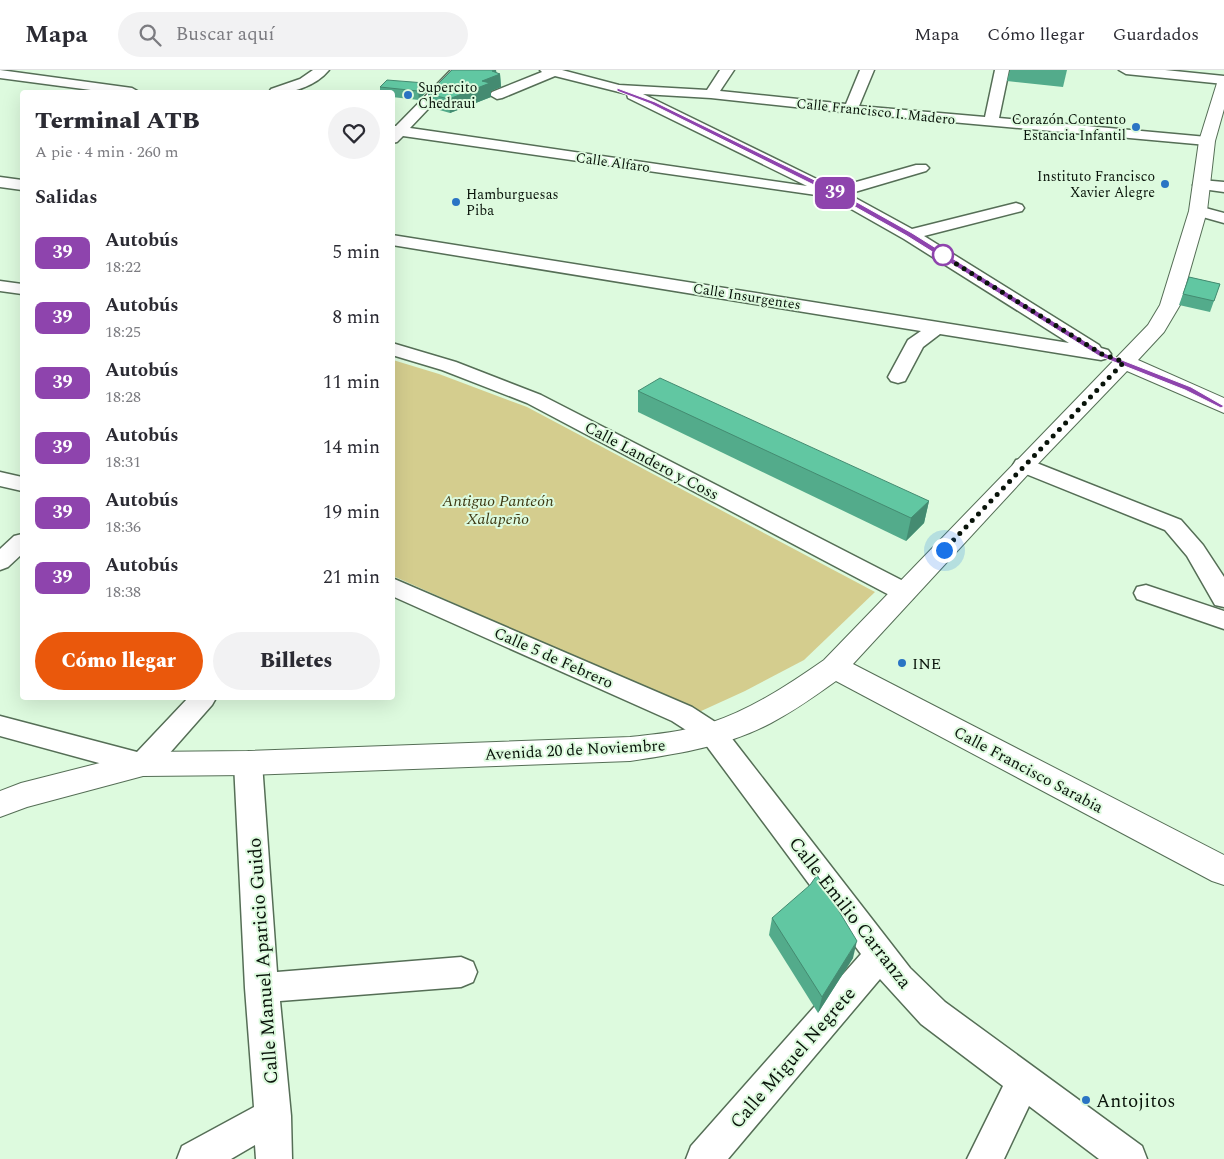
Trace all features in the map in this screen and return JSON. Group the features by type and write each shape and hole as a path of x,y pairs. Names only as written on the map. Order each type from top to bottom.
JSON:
{"main road":[{"name":"Avenida 20 de Noviembre","path":"0,804 40,791 143,764 248,763 630,749 673,743 713,734 759,716 794,695 834,667 1024,465 1157,328 1170,305 1198,211 1207,141 1218,120 1224,82"},
{"path":"1124,362 1224,406"},
{"name":"Calle Francisco Sarabia","path":"834,667 1224,871"}],"street":[{"path":"282,90 305,82 322,70"},
{"path":"395,133 458,70"},
{"path":"711,94 727,70"},
{"path":"851,109 867,70"},
{"path":"991,122 1002,70"},
{"path":"1126,70 1224,82"},
{"path":"497,95 550,71"},
{"name":"Calle Francisco I. Madero","path":"550,71 619,89 711,94 851,109 1207,141"},
{"path":"0,74 117,90"},
{"path":"619,89 653,103 834,193 910,235 1102,354 1124,362"},
{"name":"Calle Alfaro","path":"395,133 834,193"},
{"path":"834,193 921,168"},
{"path":"0,182 20,185"},
{"path":"1201,185 1224,187"},
{"path":"910,235 1016,208"},
{"path":"1198,211 1224,218"},
{"name":"Calle Insurgentes","path":"395,240 1102,354"},
{"path":"0,286 20,289"},
{"path":"898,377 915,344 932,332 934,326"},
{"name":"Calle Landero y Coss","path":"395,350 449,366 534,399 904,592"},
{"path":"1024,465 1173,526 1186,538 1210,572 1224,599"},
{"path":"0,479 20,484"},
{"path":"0,562 20,543"},
{"name":"Calle 5 de Febrero","path":"395,587 682,714 713,734"},
{"path":"1146,593 1224,620"},
{"path":"0,726 143,764 201,700"},
{"name":"Calle Emilio Carranza","path":"713,734 898,978 933,1013 1129,1159"},
{"name":"Calle Manuel Aparicio Guido","path":"248,763 262,988 273,1116 274,1159"},
{"name":"Calle Miguel Negrete","path":"704,1159 880,954"},
{"path":"262,988 461,972"},
{"path":"985,1159 1024,1080"},
{"path":"195,1159 273,1116"}],"green space":[{"name":"Antiguo Panteón Xalapeño","path":"395,361 439,374 527,407 875,592 804,660 745,691 699,712 395,577"}],"building":[{"path":"452,70 494,70 492,71 500,74 482,81 490,83 449,99 428,94"},
{"path":"387,80 425,83 418,91 380,87"},
{"path":"1189,277 1220,284 1214,301 1183,294"},
{"path":"660,378 929,501 911,518 638,391"},
{"path":"817,875 857,941 822,997 772,918 810,885"}],"bus line":[{"name":"39","path":"619,89 653,103 834,193 910,235 1102,354 1188,388 1224,406"}],"place":[{"name":"Supercito Chedraui","path":"408,95"},
{"name":"Corazón Contento Estancia Infantil","path":"1136,127"},
{"name":"Instituto Francisco Xavier Alegre","path":"1165,184"},
{"name":"Hamburguesas Piba","path":"456,202"},
{"name":"INE","path":"902,663"},
{"name":"Antojitos","path":"1086,1100"}],"route":[{"path":"943,255 1102,354 1124,362 944,550"}]}
